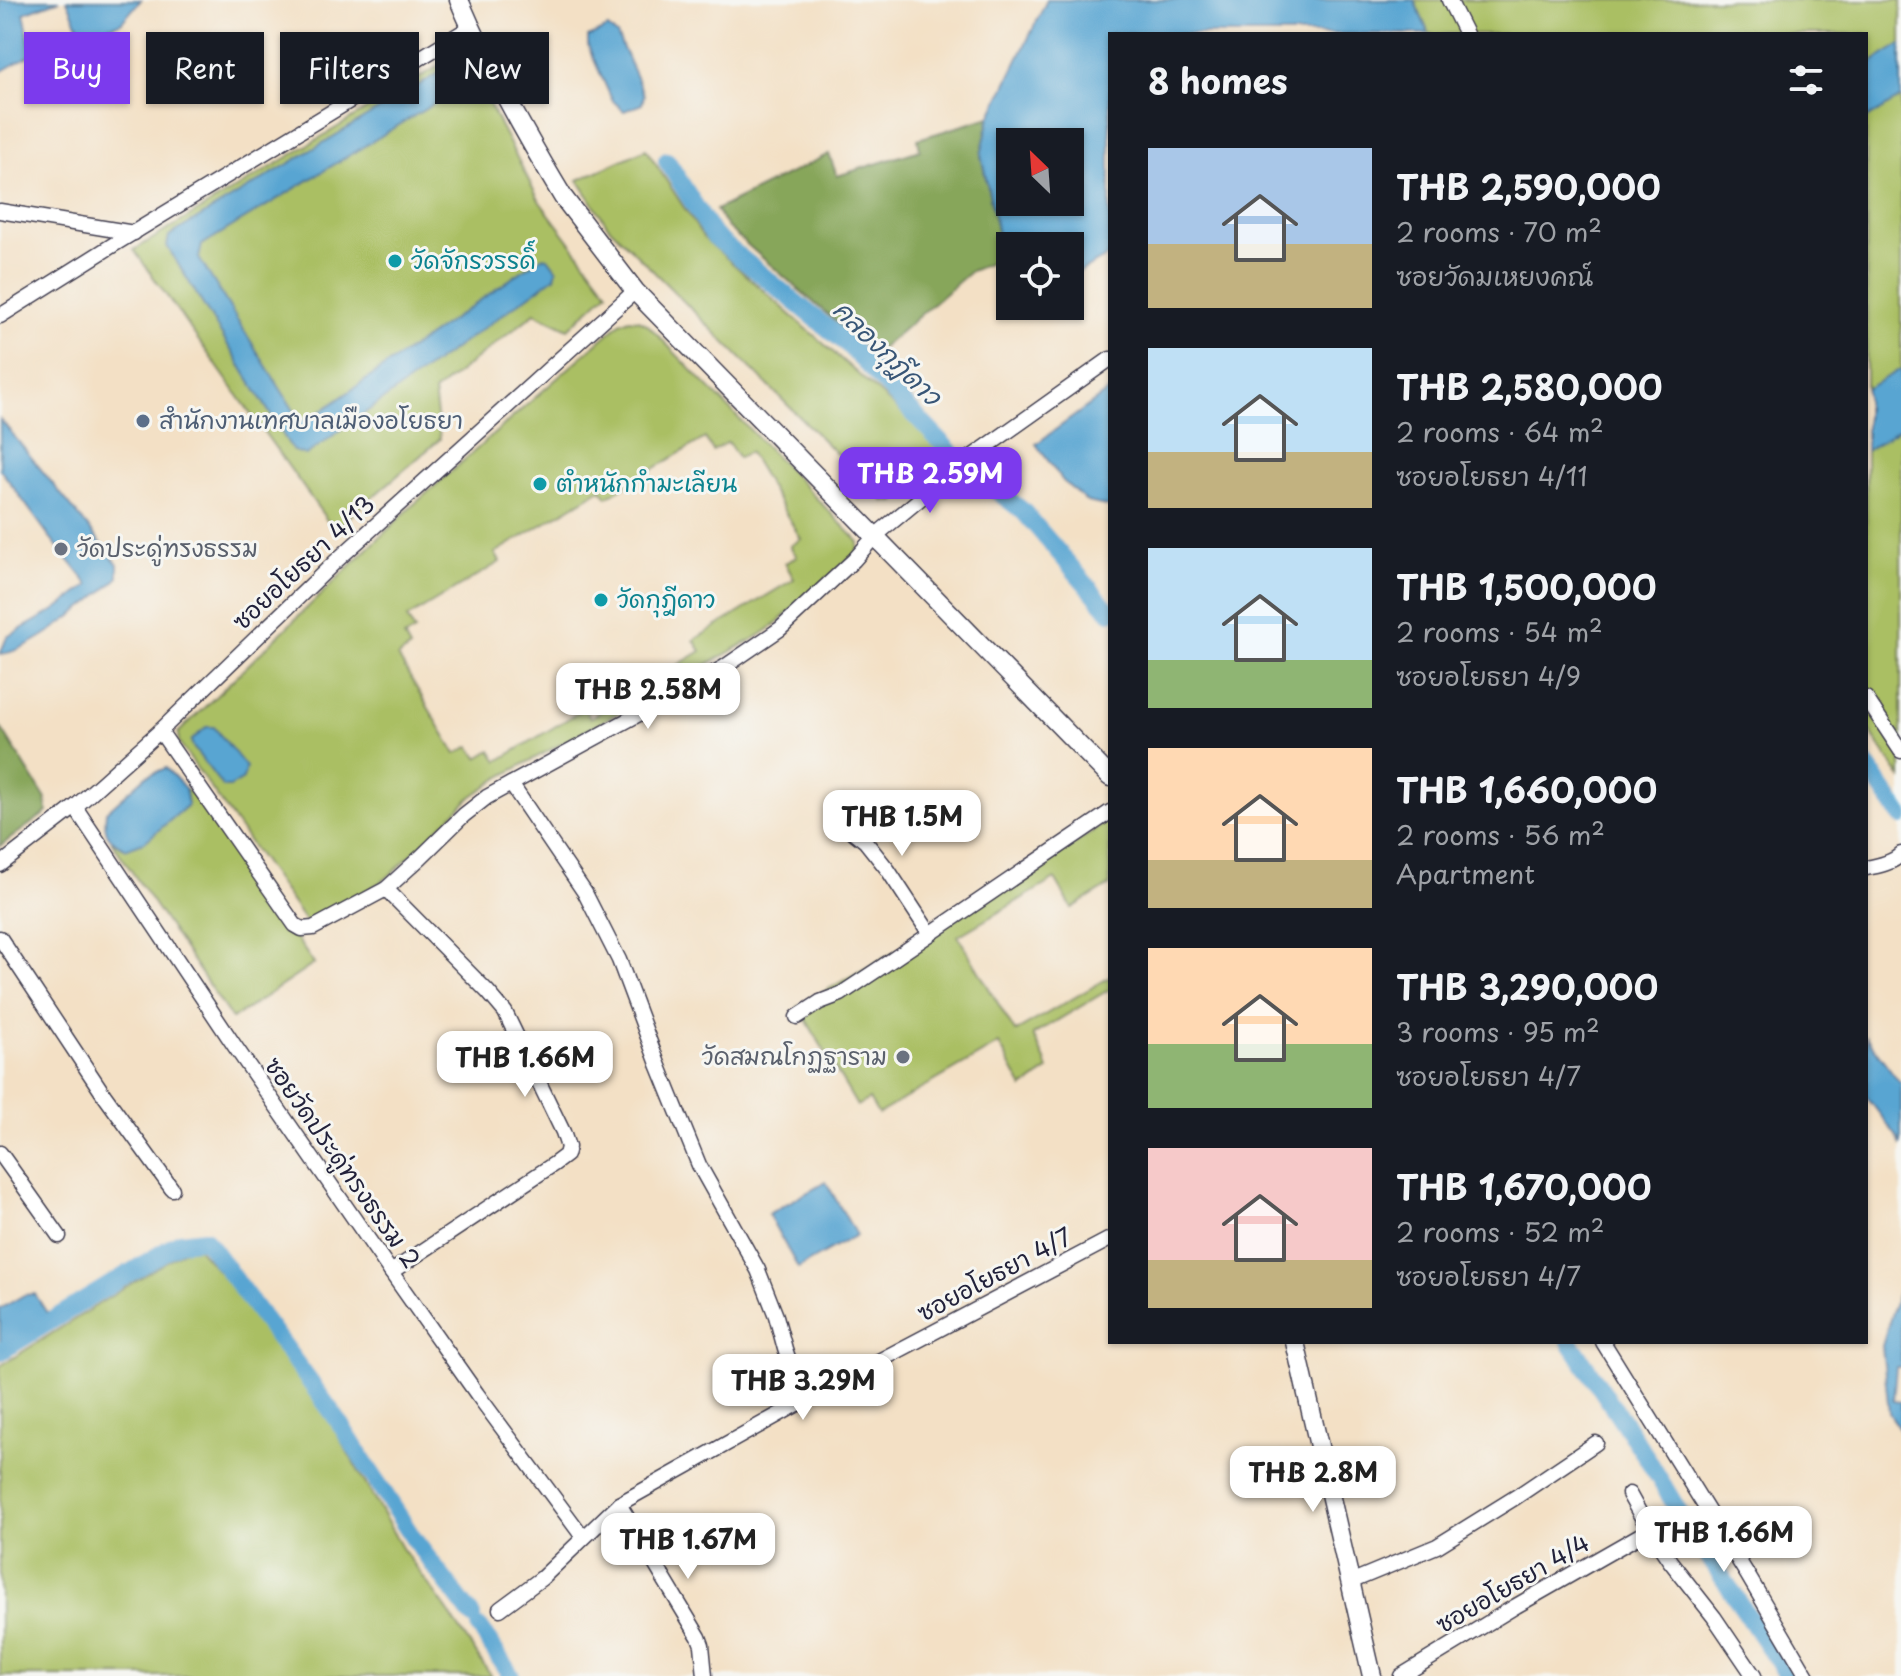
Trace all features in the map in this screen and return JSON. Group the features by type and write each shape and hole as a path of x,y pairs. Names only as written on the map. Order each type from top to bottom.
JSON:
{"street":[{"path":"459,0 528,139 563,197 635,291 1108,775"},
{"path":"1449,0 1465,32"},
{"path":"0,316 471,27"},
{"path":"0,211 134,233"},
{"name":"ซอยอโยธยา 4/13","path":"0,865 75,807 160,731 335,562 635,291"},
{"path":"160,731 295,925 302,929 313,928 386,889 487,797 723,668 780,629 854,560 875,536 962,464 1108,360"},
{"path":"1868,701 1901,751"},
{"path":"511,784 585,893 619,960 699,1165 758,1270 803,1401"},
{"name":"ซอยวัดประดู่ทรงธรรม 2","path":"75,807 391,1272 583,1537"},
{"path":"797,1017 820,1002 841,994 1108,813"},
{"path":"836,818 865,841 930,934"},
{"path":"1868,868 1877,867 1901,854"},
{"path":"386,889 505,1012 568,1147 566,1155 554,1164 391,1272"},
{"path":"0,938 104,1095 172,1189"},
{"path":"0,1153 59,1236"},
{"name":"ซอยอโยธยา 4/7","path":"500,1609 542,1578 619,1504 803,1401 1108,1240"},
{"path":"1295,1344 1372,1676"},
{"path":"1604,1344 1807,1676"},
{"path":"1350,1582 1437,1546 1596,1443"},
{"path":"1629,1494 1670,1561 1714,1617 1754,1676"},
{"path":"619,1504 699,1637 705,1676"},
{"name":"ซอยอโยธยา 4/4","path":"1401,1676 1649,1530"}],"green space":[{"path":"1414,0 1901,0 1901,778 1868,729 1868,32 1428,32"},
{"path":"435,68 435,104 489,104 540,202 608,292 568,329 535,313 434,392 440,439 334,530 134,250 376,104 419,104 419,78"},
{"path":"990,117 981,155 997,232 996,261 971,271 874,355 727,227 716,210 829,154 837,176 920,150 918,139"},
{"path":"646,149 704,238 953,458 894,502 884,501 608,226 578,180"},
{"path":"629,319 647,324 859,542 858,551 759,636 502,776 472,796 387,878 314,923 305,921 179,743 178,733 412,506 620,323","holes":["705,438 713,451 728,442 738,458 749,452 801,539 790,546 797,557 785,563 794,579 694,640 701,651 590,718 584,709 498,761 491,750 478,758 470,746 456,754 398,657 410,648 404,637 415,631 407,618 500,562 495,553 601,489 607,497"]},
{"path":"0,726 46,799 47,812 0,846"},
{"path":"185,788 202,802 314,964 232,1019 111,841 126,849 188,805"},
{"path":"1108,820 1108,886 1072,908 1055,879 958,936 1015,1032 1108,978 1108,990 1033,1035 1048,1070 1023,1088 999,1044 878,1114 869,1099 857,1106 798,1006 1023,880"},
{"path":"198,1248 248,1305 329,1419 402,1548 491,1676 0,1676 0,1366 186,1249"}],"water":[{"path":"0,0 60,0 24,13 28,32 24,32 24,58 0,72"},
{"path":"67,0 141,0 121,23 92,32 81,32"},
{"path":"1047,0 1414,0 1428,32 1108,32 1108,256 1084,269 1084,232 997,232 981,155 990,117"},
{"path":"608,28 617,35 644,95 642,104 624,111 612,100 588,46 588,37"},
{"path":"1901,44 1901,98 1868,118 1868,65"},
{"path":"435,75 435,103 202,245 199,258 298,417 307,421 542,257 548,258 557,270 555,277 306,455 293,451 167,246 169,236 387,104 419,104 419,85"},
{"path":"1901,369 1901,428 1868,450 1868,388"},
{"path":"1108,391 1108,507 1087,502 1063,481 1036,444"},
{"path":"0,419 118,564 118,578 44,635 28,645 0,654 7,637 55,610 89,585 0,469"},
{"path":"206,727 214,727 246,767 243,779 230,787 223,787 193,747 191,741"},
{"path":"166,768 185,788 188,805 146,841 126,849 114,842 105,826 106,812 146,776"},
{"path":"1868,1040 1901,1084 1901,1146 1868,1099"},
{"path":"826,1182 856,1235 798,1268 768,1214"},
{"path":"1901,1282 1901,1367 1896,1367 1893,1401 1901,1402 1901,1432 1889,1413 1882,1346"},
{"path":"35,1294 52,1321 51,1328 0,1361 0,1309 24,1295"}],"waterway":[{"name":"คลองกุฎีดาว","path":"667,161 714,236 847,344 962,464 1023,511 1108,610"},
{"path":"1868,767 1901,816"},
{"path":"0,1352 180,1242 205,1239 335,1416 415,1541 472,1616"},
{"name":"คลองกุฎีดาว","path":"1571,1344 1788,1676"},
{"path":"480,1628 511,1676"}],"place":[{"name":"วัดจักรวรรดิ์","path":"395,261"},
{"name":"สำนักงานเทศบาลเมืองอโยธยา","path":"143,421"},
{"name":"ตำหนักกำมะเลียน","path":"540,484"},
{"name":"วัดประดู่ทรงธรรม","path":"61,549"},
{"name":"วัดกุฎีดาว","path":"601,600"},
{"name":"วัดสมณโกฏฐาราม","path":"903,1057"}]}
